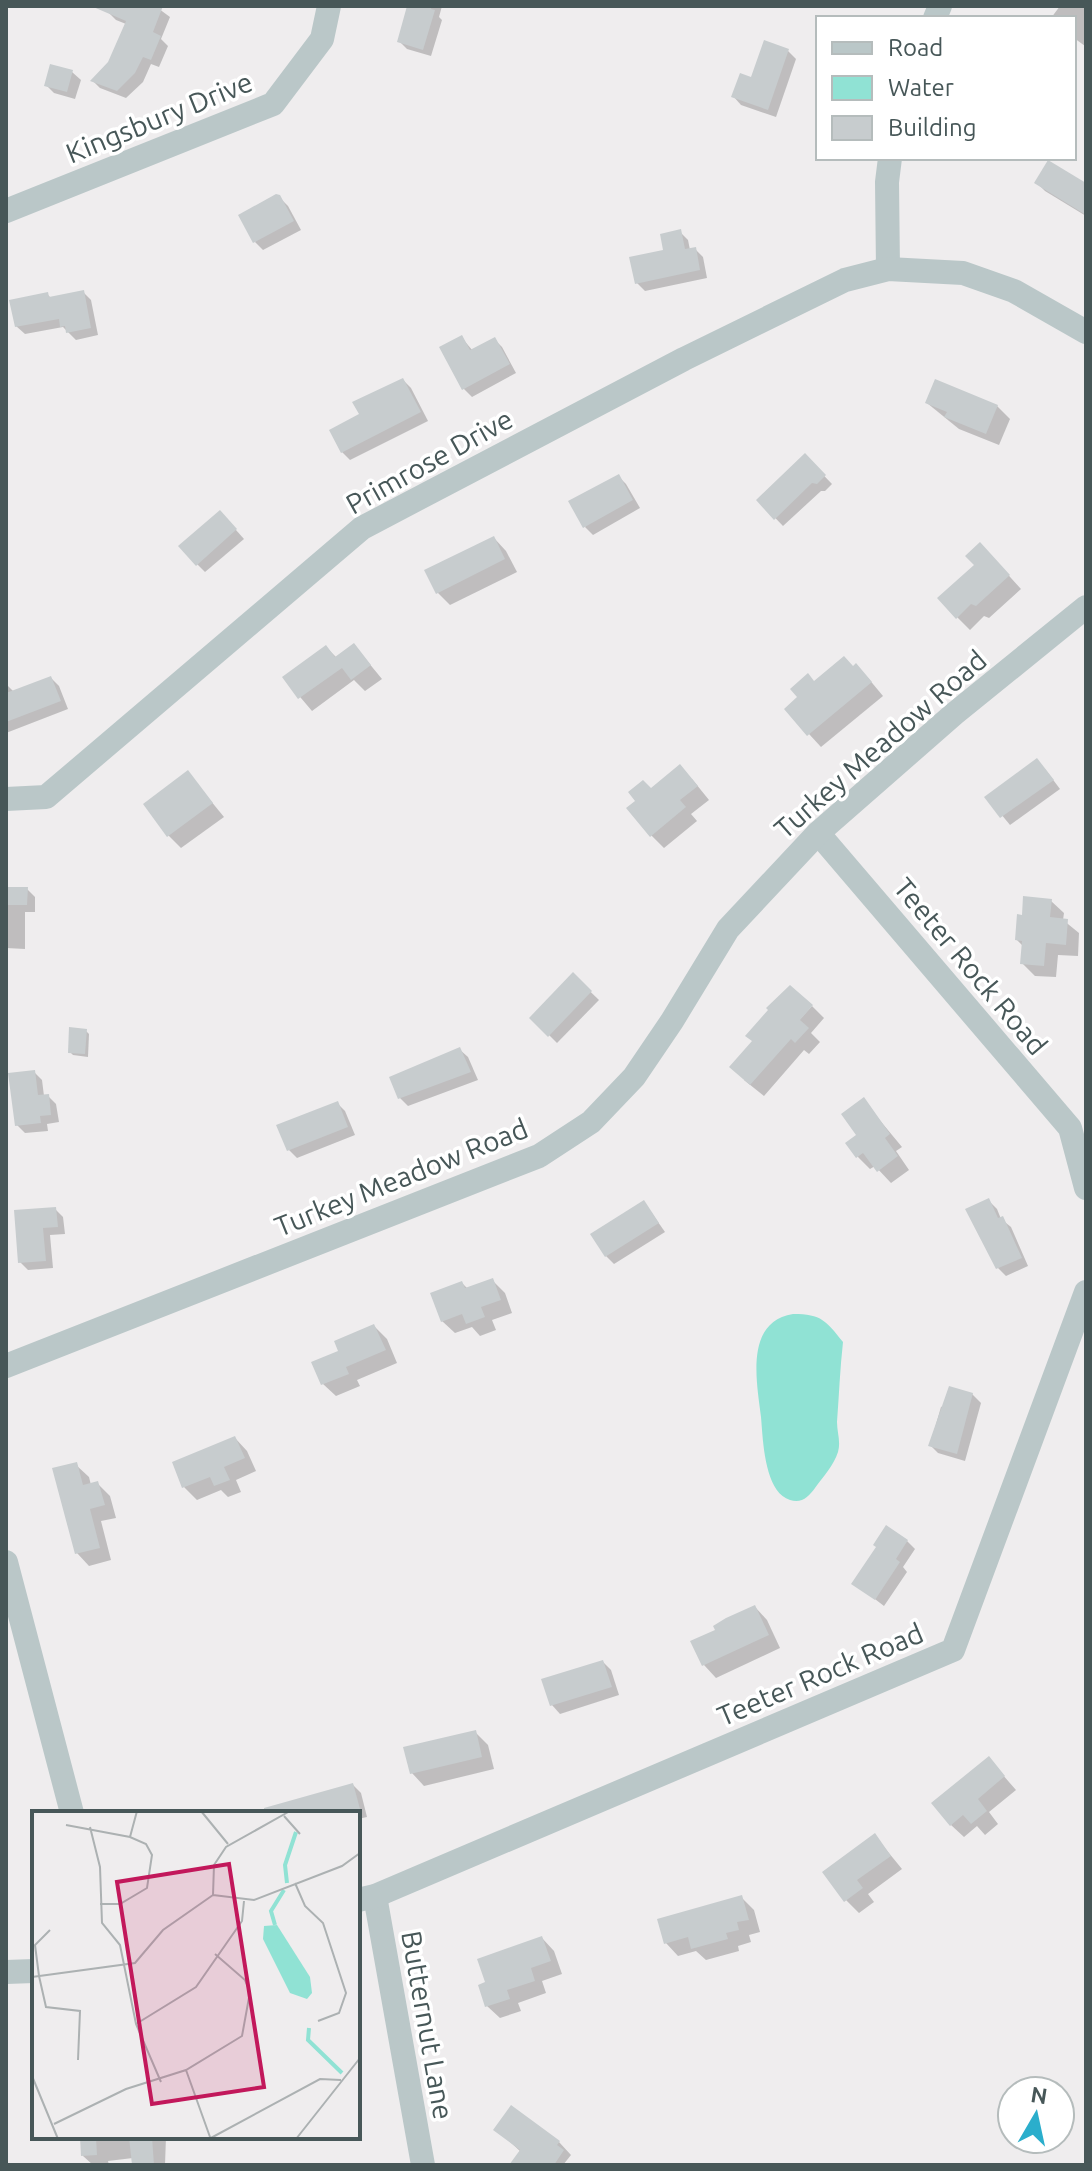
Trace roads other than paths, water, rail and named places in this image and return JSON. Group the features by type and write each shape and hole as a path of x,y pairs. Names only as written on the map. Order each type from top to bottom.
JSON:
{"street":[{"name":"Kingsbury Drive","path":"6,211 273,104 322,39 329,6"},
{"path":"888,269 890,160"},
{"name":"Primrose Drive","path":"6,799 46,797 362,528 845,280 888,269 963,273 1014,291 1086,332"},
{"name":"Turkey Meadow Road","path":"6,1366 539,1156 591,1122 634,1077 728,929 818,833 954,714 1086,607"},
{"name":"Teeter Rock Road","path":"818,833 1070,1128 1086,1188"},
{"name":"Teeter Rock Road","path":"366,1898 953,1650 1086,1292"},
{"path":"6,1562 71,1811"},
{"name":"Butternut Lane","path":"366,1898 423,2165"},
{"path":"6,1972 32,1971"}],"water":[{"path":"793,1314 817,1317 843,1342 838,1452 813,1491 798,1501 781,1495 766,1464 756,1372 760,1341 767,1329 777,1319"}]}
